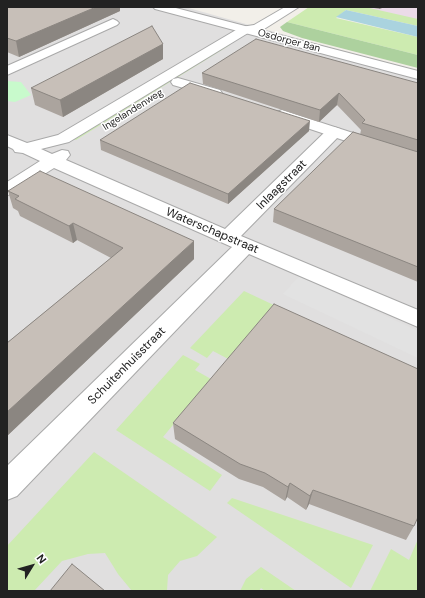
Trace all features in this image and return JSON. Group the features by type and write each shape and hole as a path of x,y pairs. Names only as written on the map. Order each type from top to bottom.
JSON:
{"street":[{"name":"Osdorper Ban","path":"159,7 252,30 418,75"},
{"name":"Ingelandenweg","path":"16,151 64,138 293,7"},
{"path":"7,71 113,22"},
{"name":"Ingelandenweg","path":"7,190 178,82 252,30"},
{"path":"178,82 229,98"},
{"path":"266,110 418,160"},
{"name":"Inlaagstraat","path":"238,241 334,132"},
{"name":"Waterschapstraat","path":"7,140 16,151 53,160 418,320"},
{"name":"Schuitenhuisstraat","path":"7,486 238,241"}],"shaded area":[{"path":"7,7 185,7 418,72 418,591 7,591"},
{"path":"355,7 418,7 418,21"},
{"path":"299,276 418,331 418,358 283,294"}],"green space":[{"path":"309,7 365,7 418,19 418,26 346,10 336,18 418,37 418,55 287,22"},
{"path":"287,22 418,55 418,68 302,38 283,31 280,27"},
{"path":"226,45 230,45 76,140 72,139"},
{"path":"7,81 21,82 31,95 15,102 7,101"},
{"path":"244,291 278,307 232,361 213,351 207,358 190,348"},
{"path":"183,355 200,364 195,370 211,379 163,437 222,475 210,491 116,430"},
{"path":"94,452 217,537 197,556 180,561 168,575 167,591 132,591 118,574 105,553 88,554 62,561 34,591 7,591 7,546"},
{"path":"232,498 373,545 351,588 227,503"},
{"path":"418,539 418,591 370,591 391,549 409,560"},
{"path":"261,567 296,591 265,591 261,588 259,591 240,591 246,579"}],"water":[{"path":"346,10 418,26 418,37 336,17"}],"building":[{"path":"7,7 96,7 16,41 7,38"},
{"path":"152,26 163,44 60,100 31,88"},
{"path":"256,39 418,83 418,140 362,123 365,120 339,93 320,110 202,73"},
{"path":"190,83 310,121 228,194 100,140"},
{"path":"353,132 418,152 418,267 274,209"},
{"path":"40,171 194,241 7,412 7,343 123,248 73,223 69,226 15,199 19,196 8,191"},
{"path":"274,304 418,369 418,517 414,526 313,490 310,496 290,483 288,487 265,473 240,464 173,423"},
{"path":"72,564 105,591 50,591"}]}
